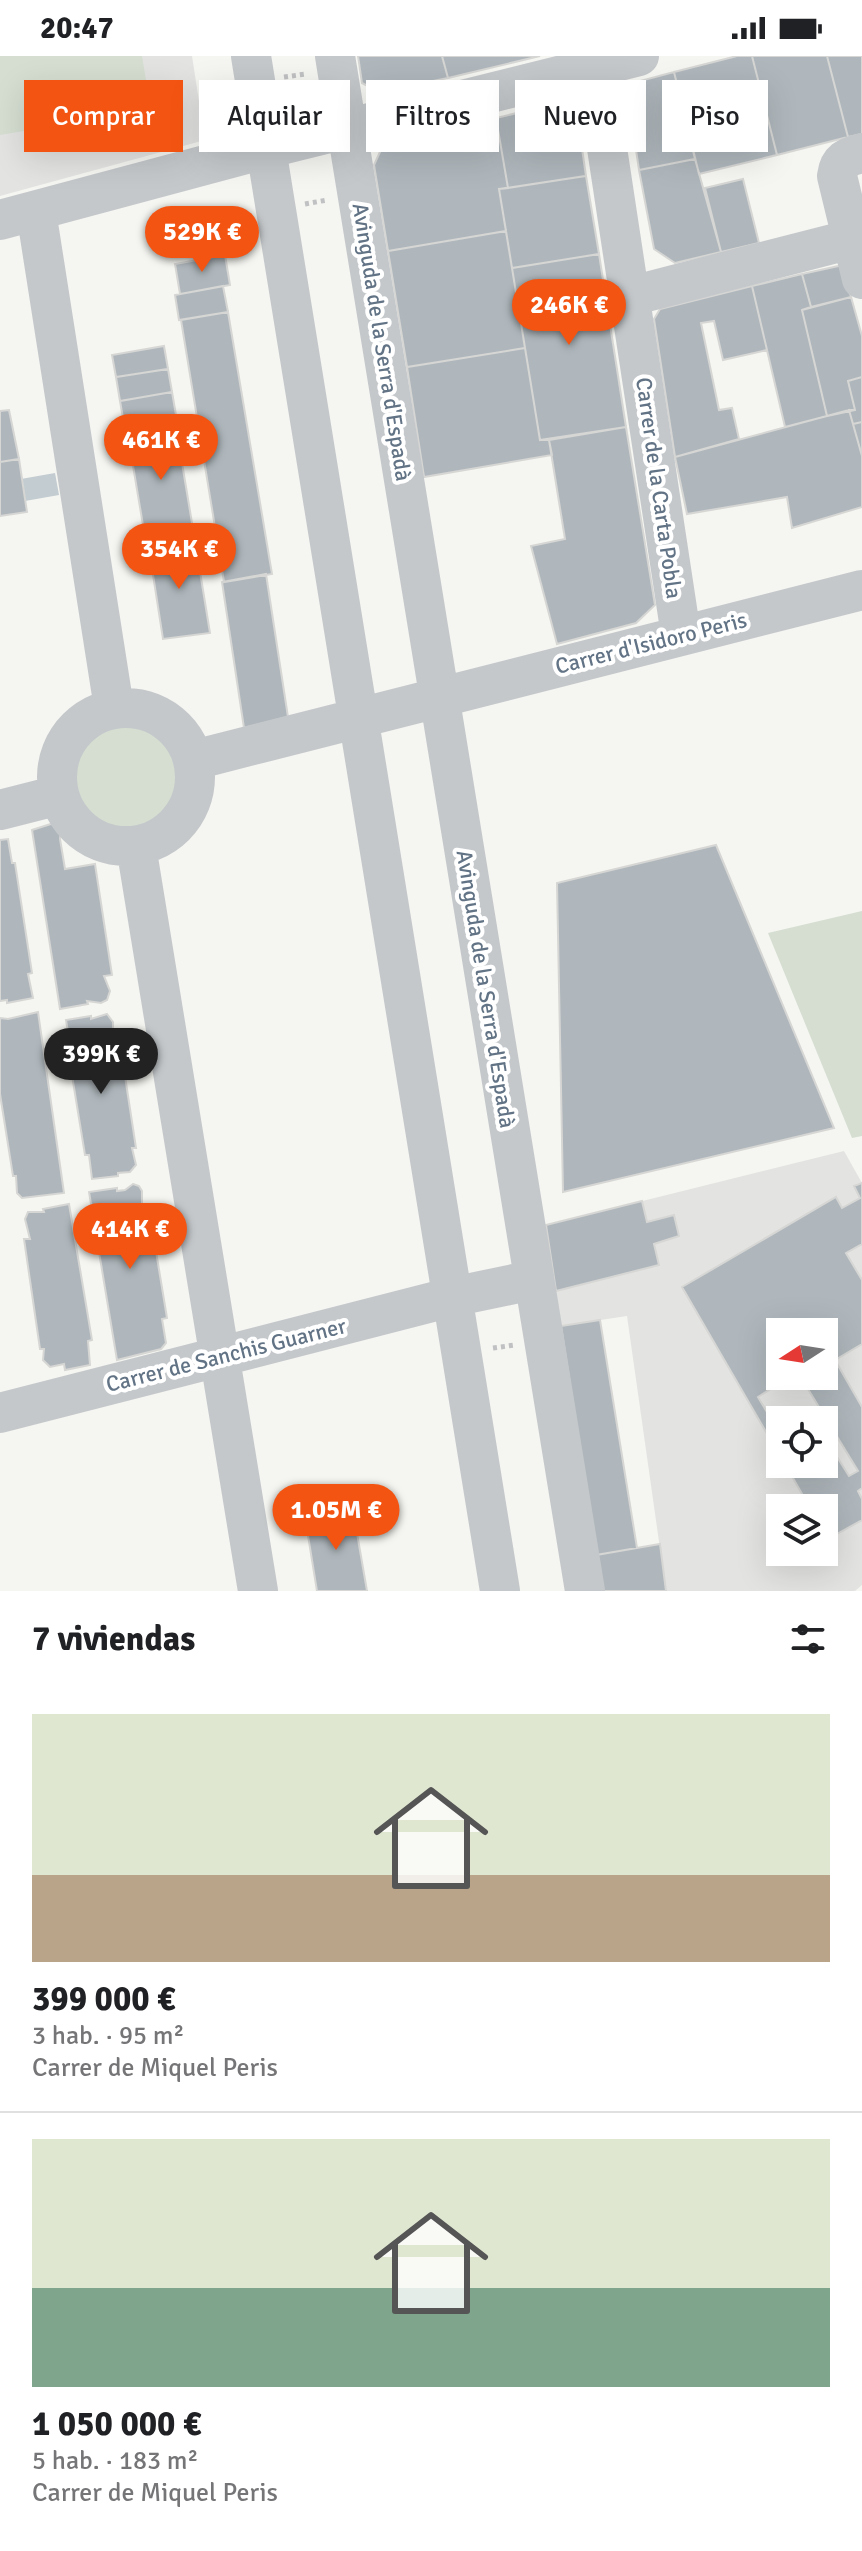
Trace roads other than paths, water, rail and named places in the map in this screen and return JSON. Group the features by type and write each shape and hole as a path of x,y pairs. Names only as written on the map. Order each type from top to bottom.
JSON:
{"street":[{"path":"251,56 255,80"},
{"name":"Avinguda de la Serra d'Espadà","path":"335,56 340,80"},
{"path":"350,128 594,62 639,56"},
{"name":"Carrer de la Carta Pobla","path":"594,62 681,635"},
{"name":"Avinguda de la Serra d'Espadà","path":"350,134 585,1591"},
{"path":"114,708 18,215 254,152"},
{"path":"265,152 500,1591"},
{"path":"862,153 848,157 839,165 837,176 862,279"},
{"path":"631,296 852,239"},
{"name":"Carrer d'Isidoro Peris","path":"441,698 862,590"},
{"path":"194,760 441,698"},
{"path":"135,707 155,713 173,725 186,741 194,760 196,784 190,806 177,825 158,839 136,846 116,846 96,840 80,829 67,814 59,795 57,772 62,749 74,730 92,715 114,708 135,707"},
{"path":"0,810 59,795"},
{"path":"136,846 258,1591"},
{"path":"452,1297 533,1280"},
{"name":"Carrer de Sanchis Guarner","path":"0,1413 452,1297"}]}
